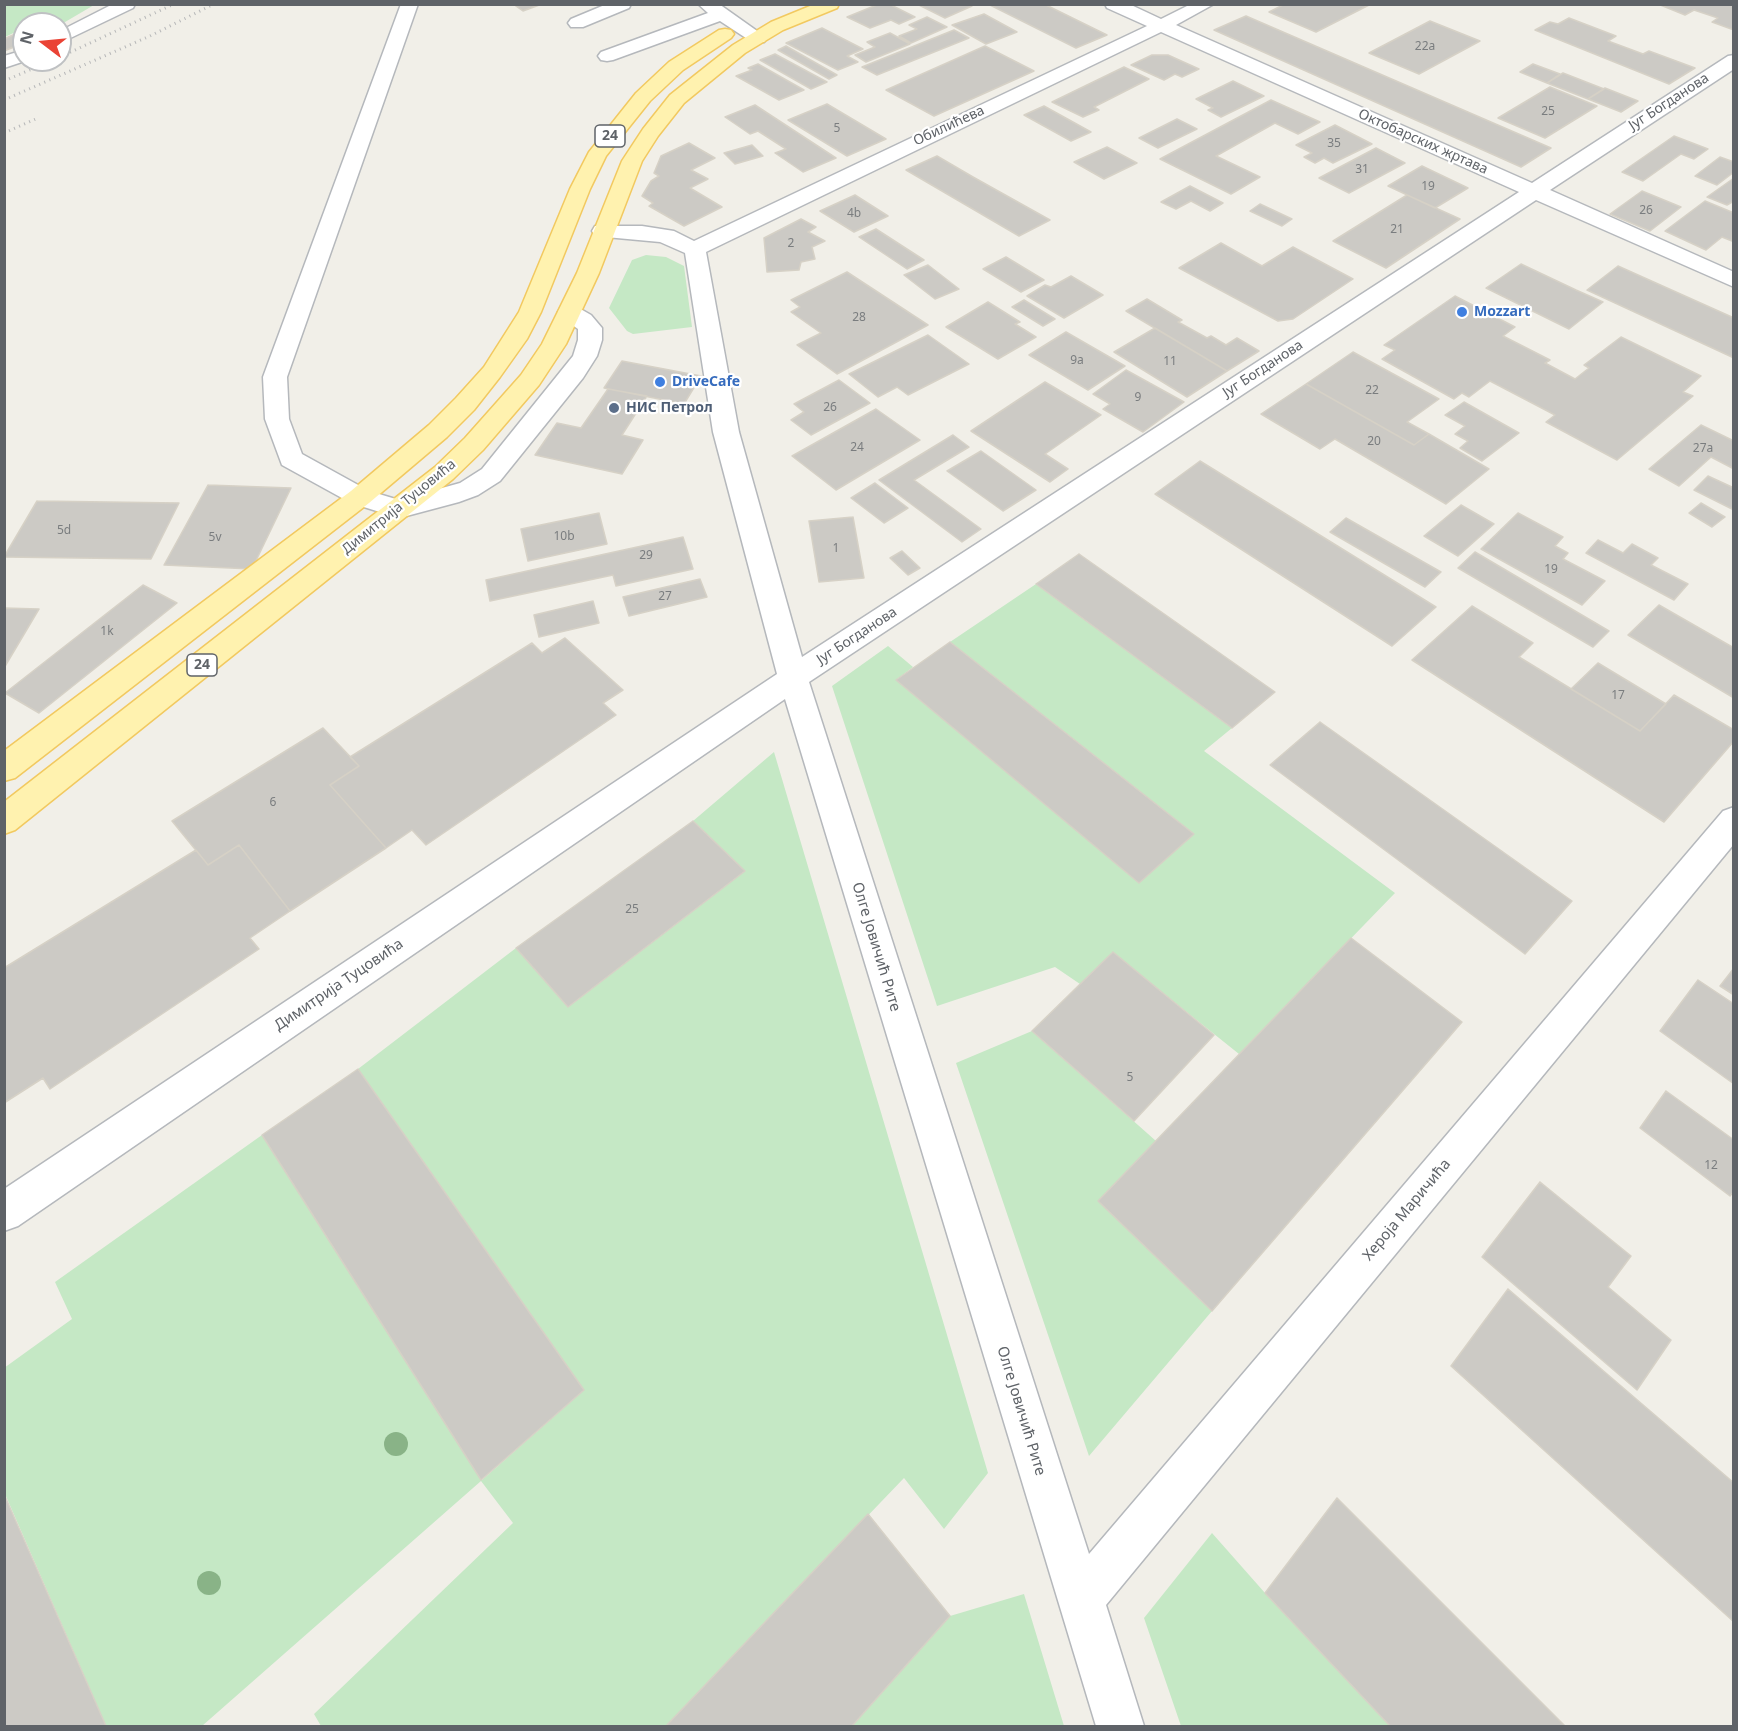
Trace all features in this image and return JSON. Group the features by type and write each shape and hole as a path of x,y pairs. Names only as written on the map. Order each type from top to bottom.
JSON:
{"main road":[{"name":"24","path":"4,769 360,497 438,431 492,372 515,339 530,312 580,189 596,156 616,127 676,66 715,40 789,4"},
{"name":"Димитрија Туцовића","path":"4,821 444,473 489,428 530,380 554,344 588,273 632,161 670,107 704,75 758,38 777,26 831,4"}],"street":[{"path":"72,32 127,4"},
{"path":"410,4 274,377 277,419 291,459 360,497 399,509 469,489 490,475 574,373 585,356 590,340 590,328 583,320 569,312"},
{"path":"577,23 623,4"},
{"path":"706,4 758,38"},
{"name":"Октобарских жртава","path":"1113,4 1734,280"},
{"name":"Обилићева","path":"694,249 1206,4"},
{"path":"607,56 722,14"},
{"name":"Југ Богданова","path":"793,678 1734,60"},
{"path":"603,231 652,233 666,236 694,249"},
{"name":"Олге Јовичић Рите","path":"694,249 698,259 726,432 793,678 1120,1726"},
{"name":"Димитрија Туцовића","path":"4,1212 793,678"},
{"name":"Хероја Маричића","path":"1080,1600 1734,820"}],"green space":[{"path":"5,4 94,4 72,18 72,12 12,12 12,34 5,37"},
{"path":"646,255 666,257 684,266 692,327 633,334 627,331 609,308 632,260"},
{"path":"1036,584 1232,728 1204,751 1395,893 1239,1054 1113,953 1080,984 1055,967 937,1006 832,686 888,646 913,667 896,680 1194,834 950,642"},
{"path":"774,752 988,1473 944,1529 904,1478 666,1726 321,1726 314,1714 513,1523 481,1481 202,1726 106,1726 5,1494 4,1368 72,1319 55,1282 262,1135 482,1480 584,1390 358,1069 516,948 568,1007 745,871 693,821"},
{"path":"1032,1031 1156,1141 1098,1201 1212,1311 1089,1456 956,1063"},
{"path":"1212,1533 1390,1726 1181,1726 1144,1618"},
{"path":"1024,1594 1064,1726 852,1726 950,1616"}],"building":[{"path":"513,4 542,4 523,11"},
{"path":"879,4 889,4 915,17 899,24 891,20 870,28 847,17"},
{"path":"917,4 968,4 972,6 945,18"},
{"path":"988,4 1044,4 1107,35 1076,48"},
{"path":"1285,4 1371,4 1316,32 1269,12"},
{"path":"1658,4 1734,4 1734,30 1712,22 1718,18 1694,10 1685,15"},
{"path":"984,14 1017,32 986,44 952,25"},
{"path":"1246,16 1551,148 1521,167 1214,30"},
{"path":"927,17 947,27 911,43 899,36 917,29 909,25"},
{"path":"1569,18 1616,36 1608,41 1643,54 1649,51 1695,68 1669,84 1535,30 1550,22 1558,24"},
{"path":"1430,21 1480,41 1419,74 1369,53"},
{"path":"822,28 863,49 847,56 858,62 838,70 786,43"},
{"path":"954,30 969,38 877,75 862,67"},
{"path":"890,33 910,44 866,62 855,55 875,47 867,42"},
{"path":"12,35 12,48 4,51 4,39"},
{"path":"786,46 837,75 829,79 778,50"},
{"path":"985,46 1034,71 934,116 886,90"},
{"path":"775,54 827,82 811,89 760,60"},
{"path":"1152,55 1168,55 1199,69 1182,77 1175,74 1164,80 1131,65"},
{"path":"758,64 804,90 779,100 736,76 752,70 748,68"},
{"path":"1533,64 1560,74 1547,83 1520,72"},
{"path":"1124,67 1149,79 1094,107 1099,110 1083,117 1052,102"},
{"path":"1563,73 1604,89 1588,99 1547,83"},
{"path":"1233,81 1264,96 1221,117 1208,110 1213,108 1196,99"},
{"path":"1550,87 1597,106 1545,138 1498,118"},
{"path":"1605,88 1638,101 1621,112 1588,99"},
{"path":"1271,100 1320,122 1298,134 1275,123 1216,156 1260,177 1231,194 1160,159"},
{"path":"827,104 886,139 847,156 788,120"},
{"path":"755,105 836,158 803,172 775,153 786,149 758,131 750,134 725,117"},
{"path":"1044,106 1091,132 1071,141 1024,115"},
{"path":"1177,119 1197,129 1158,148 1139,138"},
{"path":"1335,125 1372,144 1333,163 1324,158 1315,163 1304,157 1312,153 1296,145"},
{"path":"1674,136 1708,149 1694,159 1681,154 1643,181 1622,172"},
{"path":"689,143 715,158 691,170 708,179 690,188 722,207 684,226 649,206 653,203 642,196 651,181 659,176 654,173 661,156"},
{"path":"752,145 763,156 735,164 724,153"},
{"path":"1107,147 1137,163 1104,179 1074,162"},
{"path":"1376,148 1405,163 1349,193 1319,178"},
{"path":"937,156 1050,220 1019,236 906,170"},
{"path":"1720,157 1734,162 1734,172 1717,185 1695,176"},
{"path":"1422,166 1468,188 1435,208 1388,186"},
{"path":"1734,178 1734,201 1727,205 1707,197"},
{"path":"1190,186 1223,203 1210,211 1191,201 1176,209 1161,202"},
{"path":"1642,191 1681,207 1650,231 1610,214"},
{"path":"855,195 888,216 854,232 820,211"},
{"path":"1407,195 1460,219 1386,268 1333,241"},
{"path":"1705,201 1734,213 1732,241 1722,237 1706,250 1665,231"},
{"path":"1260,204 1292,219 1282,226 1250,211"},
{"path":"801,219 816,227 808,232 825,241 812,247 815,259 801,262 799,270 767,272 764,238"},
{"path":"876,229 924,260 907,269 859,237"},
{"path":"1221,243 1262,266 1293,247 1353,279 1293,319 1278,321 1179,268"},
{"path":"1006,257 1044,280 1021,292 983,269"},
{"path":"1521,264 1603,302 1569,329 1486,288"},
{"path":"928,265 959,289 935,299 904,275"},
{"path":"1618,266 1734,318 1734,358 1587,290"},
{"path":"847,272 928,325 837,374 797,345 821,333 791,312 800,307 791,300"},
{"path":"1071,276 1103,295 1064,318 1027,296 1045,285 1051,287"},
{"path":"1455,296 1515,327 1503,336 1550,360 1545,363 1575,379 1589,368 1584,365 1621,337 1701,376 1683,392 1693,396 1617,460 1546,422 1555,415 1490,381 1469,397 1462,393 1454,399 1382,359 1395,350 1384,345"},
{"path":"1147,299 1182,320 1178,322 1207,338 1211,336 1226,345 1237,338 1259,351 1227,371 1126,311"},
{"path":"1024,300 1055,319 1043,326 1012,307"},
{"path":"988,302 1020,322 1015,324 1036,337 998,359 946,327"},
{"path":"1155,328 1227,371 1187,397 1114,352"},
{"path":"1066,332 1125,366 1088,390 1029,355"},
{"path":"928,335 969,364 908,395 897,387 878,397 849,374"},
{"path":"1353,352 1439,399 1407,422 1429,434 1414,445 1306,384"},
{"path":"622,361 701,376 684,404 604,388"},
{"path":"1126,370 1184,402 1143,432 1103,409 1110,404 1093,394"},
{"path":"839,380 870,403 811,435 791,420 804,412 794,404"},
{"path":"1045,382 1101,415 1045,454 1068,469 1050,482 971,431"},
{"path":"1306,384 1414,445 1429,434 1489,469 1446,504 1335,439 1320,449 1261,414"},
{"path":"608,389 647,396 622,435 643,440 622,474 535,455 557,423 581,428"},
{"path":"1464,402 1519,433 1482,461 1460,448 1468,441 1455,434 1465,426 1445,415"},
{"path":"876,409 920,440 836,490 792,456"},
{"path":"1701,425 1734,441 1734,469 1711,457 1679,486 1649,469"},
{"path":"953,435 969,447 914,480 981,529 962,542 879,480"},
{"path":"981,451 1036,490 1003,511 947,471"},
{"path":"1200,461 1436,607 1392,646 1155,494"},
{"path":"1708,476 1734,488 1734,510 1694,490"},
{"path":"875,483 908,508 884,523 851,498"},
{"path":"208,485 291,488 252,569 164,565"},
{"path":"37,501 179,503 151,559 4,557"},
{"path":"1701,503 1725,517 1712,527 1689,513"},
{"path":"1461,505 1494,524 1458,556 1424,536"},
{"path":"599,513 607,544 528,561 521,529"},
{"path":"1518,513 1563,537 1555,546 1568,553 1563,559 1605,581 1582,605 1481,549"},
{"path":"853,517 864,578 819,582 809,521"},
{"path":"1346,518 1441,572 1425,587 1330,532"},
{"path":"683,537 693,569 616,586 613,575 490,601 486,580"},
{"path":"1598,540 1623,553 1632,544 1658,558 1651,565 1688,584 1674,600 1586,553"},
{"path":"902,551 920,568 908,575 890,558"},
{"path":"1475,552 1609,631 1593,647 1458,568"},
{"path":"1079,554 1275,692 1232,728 1036,584"},
{"path":"700,579 707,597 629,616 623,597"},
{"path":"143,585 177,603 39,713 5,693"},
{"path":"593,601 599,623 539,637 534,615"},
{"path":"1659,605 1734,648 1734,698 1628,635"},
{"path":"1472,606 1533,643 1519,657 1640,731 1674,695 1734,730 1734,741 1664,822 1412,660"},
{"path":"4,608 39,609 4,668"},
{"path":"565,638 623,690 603,703 616,715 426,845 412,830 386,848 330,785 359,766 350,757 532,643 542,653"},
{"path":"950,642 1194,834 1139,883 896,680"},
{"path":"1598,663 1666,704 1640,731 1571,689"},
{"path":"1320,722 1572,901 1525,954 1270,765"},
{"path":"323,728 359,766 330,785 386,848 290,911 239,845 208,865 172,821"},
{"path":"693,821 745,871 568,1007 516,948"},
{"path":"239,845 290,911 250,938 259,949 50,1089 43,1078 4,1103 4,968 196,850 208,865"},
{"path":"1351,938 1462,1022 1212,1311 1098,1201"},
{"path":"1113,952 1214,1035 1134,1121 1032,1031"},
{"path":"1734,968 1734,995 1720,986"},
{"path":"1698,980 1734,1004 1734,1084 1660,1031"},
{"path":"358,1069 584,1390 481,1480 262,1135"},
{"path":"1666,1091 1734,1140 1734,1191 1730,1196 1640,1128"},
{"path":"1540,1182 1631,1256 1608,1287 1671,1340 1637,1390 1482,1257"},
{"path":"1508,1289 1734,1483 1734,1622 1451,1366"},
{"path":"4,1494 106,1726 4,1726"},
{"path":"1337,1498 1565,1726 1390,1726 1265,1593"},
{"path":"868,1514 950,1616 852,1726 666,1726"}],"railway":[{"path":"72,51 174,4"},
{"path":"4,100 150,36 214,4"},
{"path":"4,81 25,72"},
{"path":"4,133 38,118"}],"place":[{"name":"Mozzart","path":"1462,312"},
{"name":"DriveCafe","path":"660,382"},
{"name":"НИС Петрол","path":"614,408"}]}
